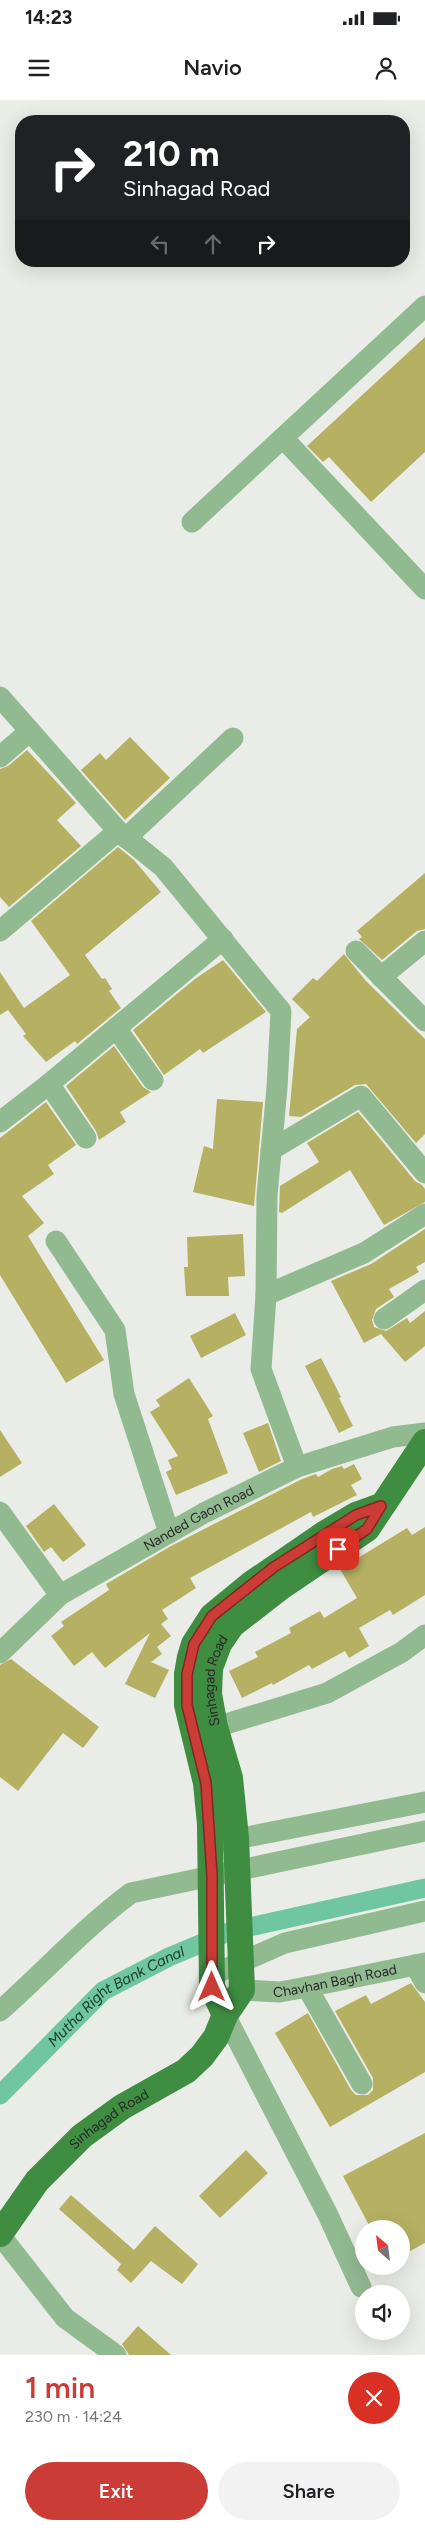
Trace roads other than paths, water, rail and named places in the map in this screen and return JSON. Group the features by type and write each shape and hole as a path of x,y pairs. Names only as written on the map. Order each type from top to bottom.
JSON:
{"main road":[{"name":"Sinhagad Road","path":"0,2235 37,2181 67,2149 122,2107 186,2071 202,2056 216,2036 225,2015 242,1990 236,1838 204,1730 187,1705 188,1665 194,1644 212,1616 274,1567 356,1515 381,1506 425,1442"},
{"name":"Sinhagad Road","path":"218,1780 211,1844 212,1987 225,2015"}],"street":[{"path":"192,522 425,306"},
{"path":"283,438 425,589"},
{"path":"0,697 122,834 163,868 280,1011 268,1195 266,1295 260,1369 297,1467"},
{"path":"0,757 30,731"},
{"path":"0,931 122,834 233,738"},
{"path":"0,1122 49,1084 223,939"},
{"path":"381,976 425,941"},
{"path":"356,951 425,1021"},
{"path":"116,1028 153,1080"},
{"path":"49,1084 86,1138"},
{"path":"271,1150 361,1096 425,1173"},
{"path":"266,1295 364,1253 425,1214"},
{"path":"56,1241 115,1330 124,1394 169,1533"},
{"path":"384,1320 425,1290"},
{"name":"Nanded Gaon Road","path":"0,1653 60,1595 204,1513 297,1467 393,1437 425,1433"},
{"path":"0,1512 60,1595"},
{"path":"204,1730 327,1693 402,1652 425,1635"},
{"path":"396,1808 425,1788"},
{"path":"211,1844 425,1802"},
{"path":"0,2011 45,1972 99,1917 131,1894 237,1869 425,1831"},
{"path":"212,1975 286,1942 425,1911"},
{"path":"420,1964 425,1983"},
{"name":"Chavhan Bagh Road","path":"242,1990 280,1992 308,1988 420,1964"},
{"path":"308,1988 362,2084"},
{"path":"225,2015 328,2215 360,2285"},
{"path":"0,2235 65,2318 116,2355"}],"waterway":[{"name":"Mutha Right Bank Canal","path":"0,2095 103,1991 169,1957 231,1931 425,1888"}]}
